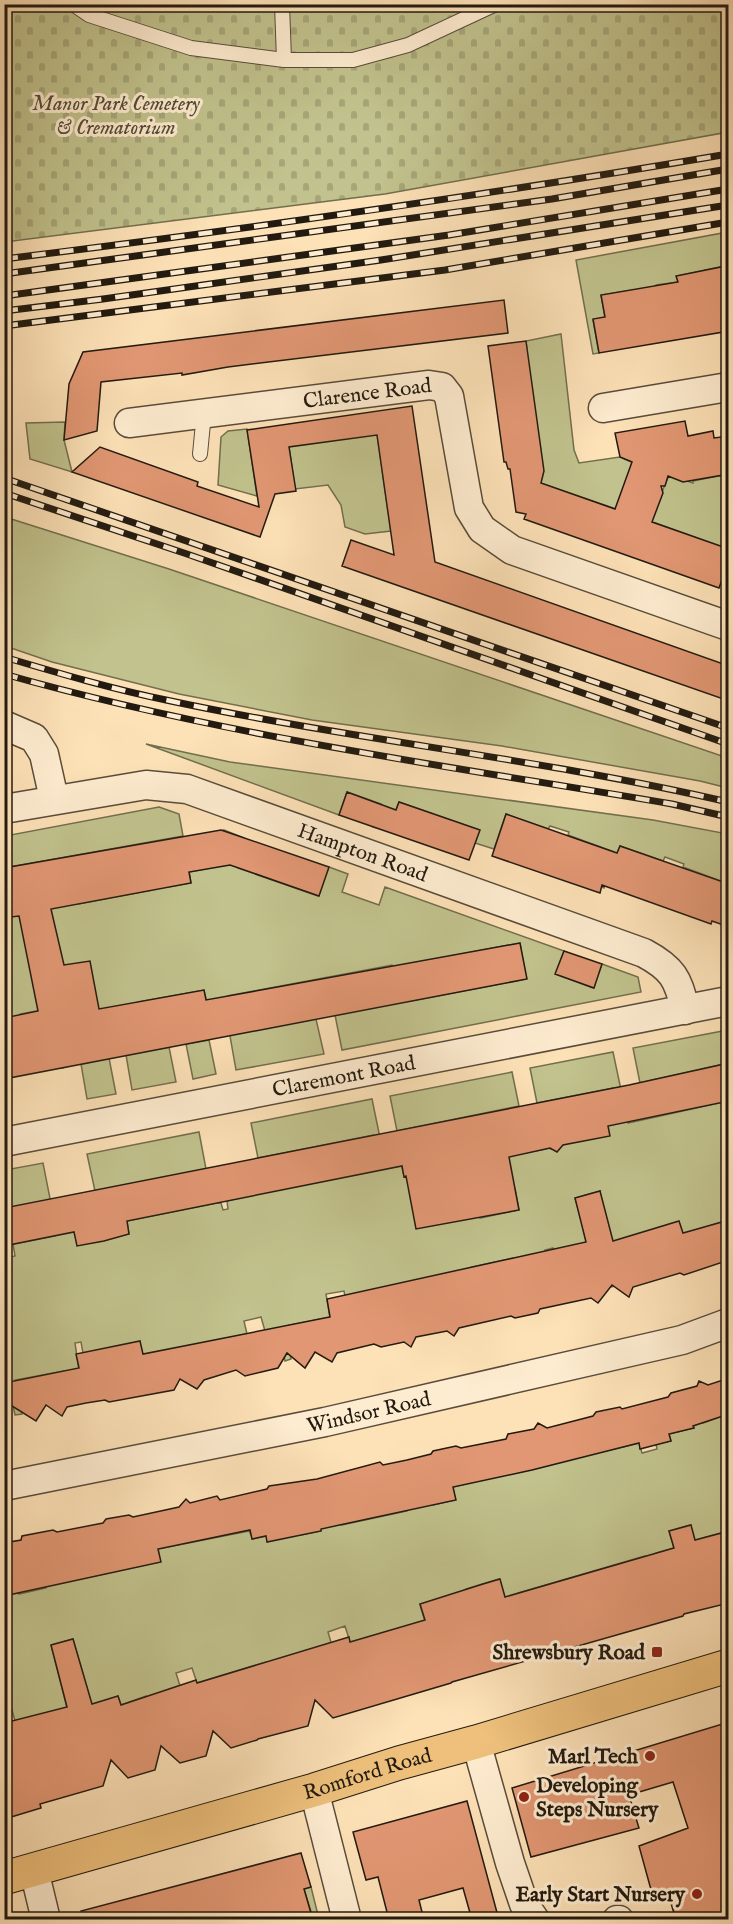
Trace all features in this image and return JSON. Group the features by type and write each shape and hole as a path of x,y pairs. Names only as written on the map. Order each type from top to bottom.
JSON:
{"main road":[{"name":"Romford Road","path":"19,1874 314,1790 729,1666"}],"street":[{"name":"Clarence Road","path":"129,423 429,385 442,387 449,396 469,508 482,529 512,550 729,626"},
{"path":"603,408 729,387"},
{"path":"4,725 34,738 44,753 54,800"},
{"name":"Hampton Road","path":"4,809 146,785 187,789 644,952 659,961 675,977 682,993 685,1010"},
{"path":"685,1010 729,1001"},
{"name":"Claremont Road","path":"4,1142 685,1010"},
{"name":"Windsor Road","path":"4,1486 325,1422 682,1340 729,1323"},
{"path":"476,1742 513,1873 524,1904 535,1920"},
{"path":"314,1790 347,1920"},
{"path":"19,1874 46,1920"}],"lane":[{"path":"73,4 89,15 191,48 284,60 353,60 408,45 496,4"},
{"path":"282,4 284,60"},
{"path":"200,454 204,413"}],"green space":[{"name":"Manor Park Cemetery & Crematorium","path":"4,5 728,5 728,132 385,194 5,242"},
{"path":"728,232 727,274 725,266 677,276 678,282 656,285 637,312 633,290 601,295 605,317 593,320 599,353 593,354 576,260"},
{"path":"561,334 574,450 579,463 620,457 632,462 619,510 540,483 526,341"},
{"path":"374,413 391,531 365,534 345,527 341,505 328,485 295,489 286,425"},
{"path":"65,422 64,440 72,472 30,459 26,423"},
{"path":"247,429 257,496 218,485 221,437 228,431"},
{"path":"728,474 728,549 650,521 669,475 693,483 693,481"},
{"path":"5,517 169,569 728,758 728,788 502,746 312,720 179,694 52,662 5,646"},
{"path":"146,744 230,762 653,820 728,834 728,880 726,883 683,867 684,864 665,857 663,861 620,846 604,888 602,887 614,852 550,826 548,829 506,814 494,849 475,843 479,830 399,802 388,831 373,827 381,804 347,792 339,815"},
{"path":"159,807 179,814 183,836 5,868 5,836"},
{"path":"224,830 244,838 238,868 318,896 329,867 348,874 342,892 379,905 385,887 564,951 556,974 593,988 602,964 638,977 641,992 342,1050 335,1015 400,1002 392,965 227,996 316,1019 324,1054 236,1070 230,1036 207,1003 204,990 138,1002 69,1066 62,1068 36,1011 20,1014 21,1022 5,1018 5,905 9,904 11,916 76,892 79,904 152,890 167,876 169,887 191,883 189,872 231,864","holes":["520,943 526,979 410,1001 403,965"]},
{"path":"728,1030 728,1063 640,1083 633,1048"},
{"path":"209,1040 216,1074 193,1079 186,1044"},
{"path":"169,1047 176,1082 132,1090 126,1055"},
{"path":"613,1052 628,1123 728,1101 728,1220 683,1234 679,1222 615,1286 607,1288 557,1266 553,1248 545,1250 549,1267 513,1258 472,1267 349,1315 344,1291 326,1294 330,1317 285,1326 291,1359 285,1361 278,1328 265,1331 261,1317 244,1321 247,1334 151,1355 83,1353 81,1342 75,1343 79,1370 15,1380 22,1414 15,1415 5,1373 5,1258 15,1256 13,1244 54,1236 5,1208 5,1170 43,1163 57,1234 74,1231 104,1239 129,1234 127,1221 216,1203 221,1203 223,1210 228,1209 227,1201 374,1135 258,1158 251,1123 372,1099 386,1167 401,1164 404,1176 546,1149 544,1136 548,1148 557,1149 564,1143 608,1124 621,1121 614,1088 537,1103 530,1068","holes":["515,1189 519,1210 480,1218 476,1198","600,1191 582,1223 575,1198"]},
{"path":"109,1058 116,1094 87,1099 81,1064"},
{"path":"512,1072 519,1106 397,1131 390,1096"},
{"path":"199,1132 206,1169 95,1191 87,1154"},
{"path":"698,1410 703,1423 728,1414 728,1531 703,1538 696,1544 690,1525 669,1531 674,1548 656,1553 664,1581 654,1584 645,1556 518,1593 513,1623 499,1579 466,1589 479,1635 420,1605 433,1648 350,1642 345,1626 328,1632 340,1673 266,1662 197,1683 192,1668 176,1673 189,1715 146,1696 121,1705 118,1696 94,1713 73,1639 51,1645 77,1747 15,1721 5,1685 4,1592 18,1589 19,1594 46,1588 43,1572 52,1585 160,1562 158,1549 249,1531 253,1539 266,1536 297,1521 301,1535 321,1531 318,1516 342,1525 407,1511 404,1498 433,1505 455,1500 453,1487 639,1443 642,1453 657,1449 656,1444 671,1441 669,1434 694,1428 690,1412"},
{"path":"311,1887 319,1919 310,1919 313,1918 304,1889"}],"building":[{"path":"726,266 729,285 729,331 599,353 593,319 605,317 601,295 678,282 676,276"},
{"path":"504,300 508,333 228,367 182,375 182,373 101,382 97,431 64,440 69,384 83,352"},
{"path":"526,341 544,471 541,483 615,509 632,462 620,457 615,433 685,421 688,436 713,431 714,438 729,436 729,474 683,482 668,476 665,486 661,486 663,493 652,522 729,549 729,575 724,574 719,588 524,519 526,514 516,512 510,469 504,462 488,346"},
{"path":"412,406 435,562 729,666 729,701 342,566 351,540 394,555 377,435 289,447 296,491 275,494 260,537 72,472 100,447 198,482 197,486 259,507 247,430"},
{"path":"347,792 396,810 399,802 480,830 469,860 339,815"},
{"path":"506,814 617,853 620,846 729,884 729,927 712,921 711,924 602,885 600,893 492,856"},
{"path":"221,830 329,867 319,896 230,865 189,872 191,883 51,909 64,965 90,961 99,1009 204,990 206,1000 520,943 527,979 4,1079 4,1018 38,1011 19,916 11,917 9,904 4,905 4,868"},
{"path":"564,951 602,964 594,988 555,974"},
{"path":"729,1063 729,1101 608,1126 610,1136 563,1145 557,1152 550,1148 509,1157 519,1210 416,1229 402,1166 127,1221 129,1234 104,1241 77,1246 74,1232 4,1246 4,1208 629,1085"},
{"path":"600,1191 613,1241 679,1221 683,1233 729,1220 729,1260 684,1275 680,1273 633,1287 629,1297 612,1285 598,1303 591,1298 540,1309 538,1313 515,1318 511,1316 459,1328 454,1336 447,1331 416,1337 411,1347 404,1342 381,1347 374,1344 337,1353 332,1362 315,1352 305,1368 287,1353 278,1368 245,1376 236,1370 204,1380 197,1389 180,1379 174,1390 67,1407 62,1416 46,1405 36,1421 4,1401 4,1383 79,1368 76,1354 140,1341 143,1354 330,1317 327,1299 586,1242 575,1198"},
{"path":"729,1378 729,1414 693,1426 694,1428 669,1434 671,1441 640,1449 639,1443 453,1487 456,1500 321,1529 321,1531 267,1542 266,1536 252,1539 250,1530 158,1549 161,1562 4,1596 4,1543 21,1540 22,1536 53,1530 57,1532 103,1523 106,1519 129,1515 133,1517 179,1507 186,1499 190,1503 217,1496 220,1500 267,1489 269,1486 317,1479 380,1462 383,1465 456,1446 461,1448 506,1439 508,1434 534,1429 538,1423 547,1428 593,1416 596,1412 620,1407 622,1409 668,1397 671,1393 697,1386 699,1381 708,1385"},
{"path":"691,1525 695,1540 729,1531 729,1603 684,1614 333,1718 315,1700 308,1726 231,1748 213,1731 206,1756 180,1763 161,1746 155,1770 128,1778 111,1760 103,1786 40,1804 41,1808 11,1817 4,1797 4,1723 67,1707 51,1645 73,1639 92,1704 118,1696 121,1705 196,1680 197,1683 349,1637 350,1642 425,1620 420,1604 500,1579 505,1597 674,1548 669,1531"},
{"path":"729,1722 729,1920 676,1920 668,1893 653,1897 639,1846 688,1828 673,1782 629,1795 639,1828 531,1857 512,1788"},
{"path":"467,1801 499,1920 472,1920 463,1888 419,1900 424,1920 389,1920 378,1877 366,1880 353,1832"},
{"path":"301,1853 311,1887 304,1889 313,1920 82,1920 81,1911"}],"railway":[{"path":"4,259 367,211 728,154"},
{"path":"4,274 552,199 728,169"},
{"path":"4,296 449,235 728,189"},
{"path":"4,311 381,260 728,205"},
{"path":"4,326 445,270 728,222"},
{"path":"4,478 728,728"},
{"path":"4,493 187,554 728,744"},
{"path":"4,657 166,700 307,727 518,761 728,802"},
{"path":"4,674 86,696 253,732 420,763 672,804 728,817"}],"place":[{"name":"Shrewsbury Road","path":"657,1652"},
{"name":"Marl Tech","path":"650,1756"},
{"name":"Developing Steps Nursery","path":"524,1797"},
{"name":"Early Start Nursery","path":"697,1894"}]}
